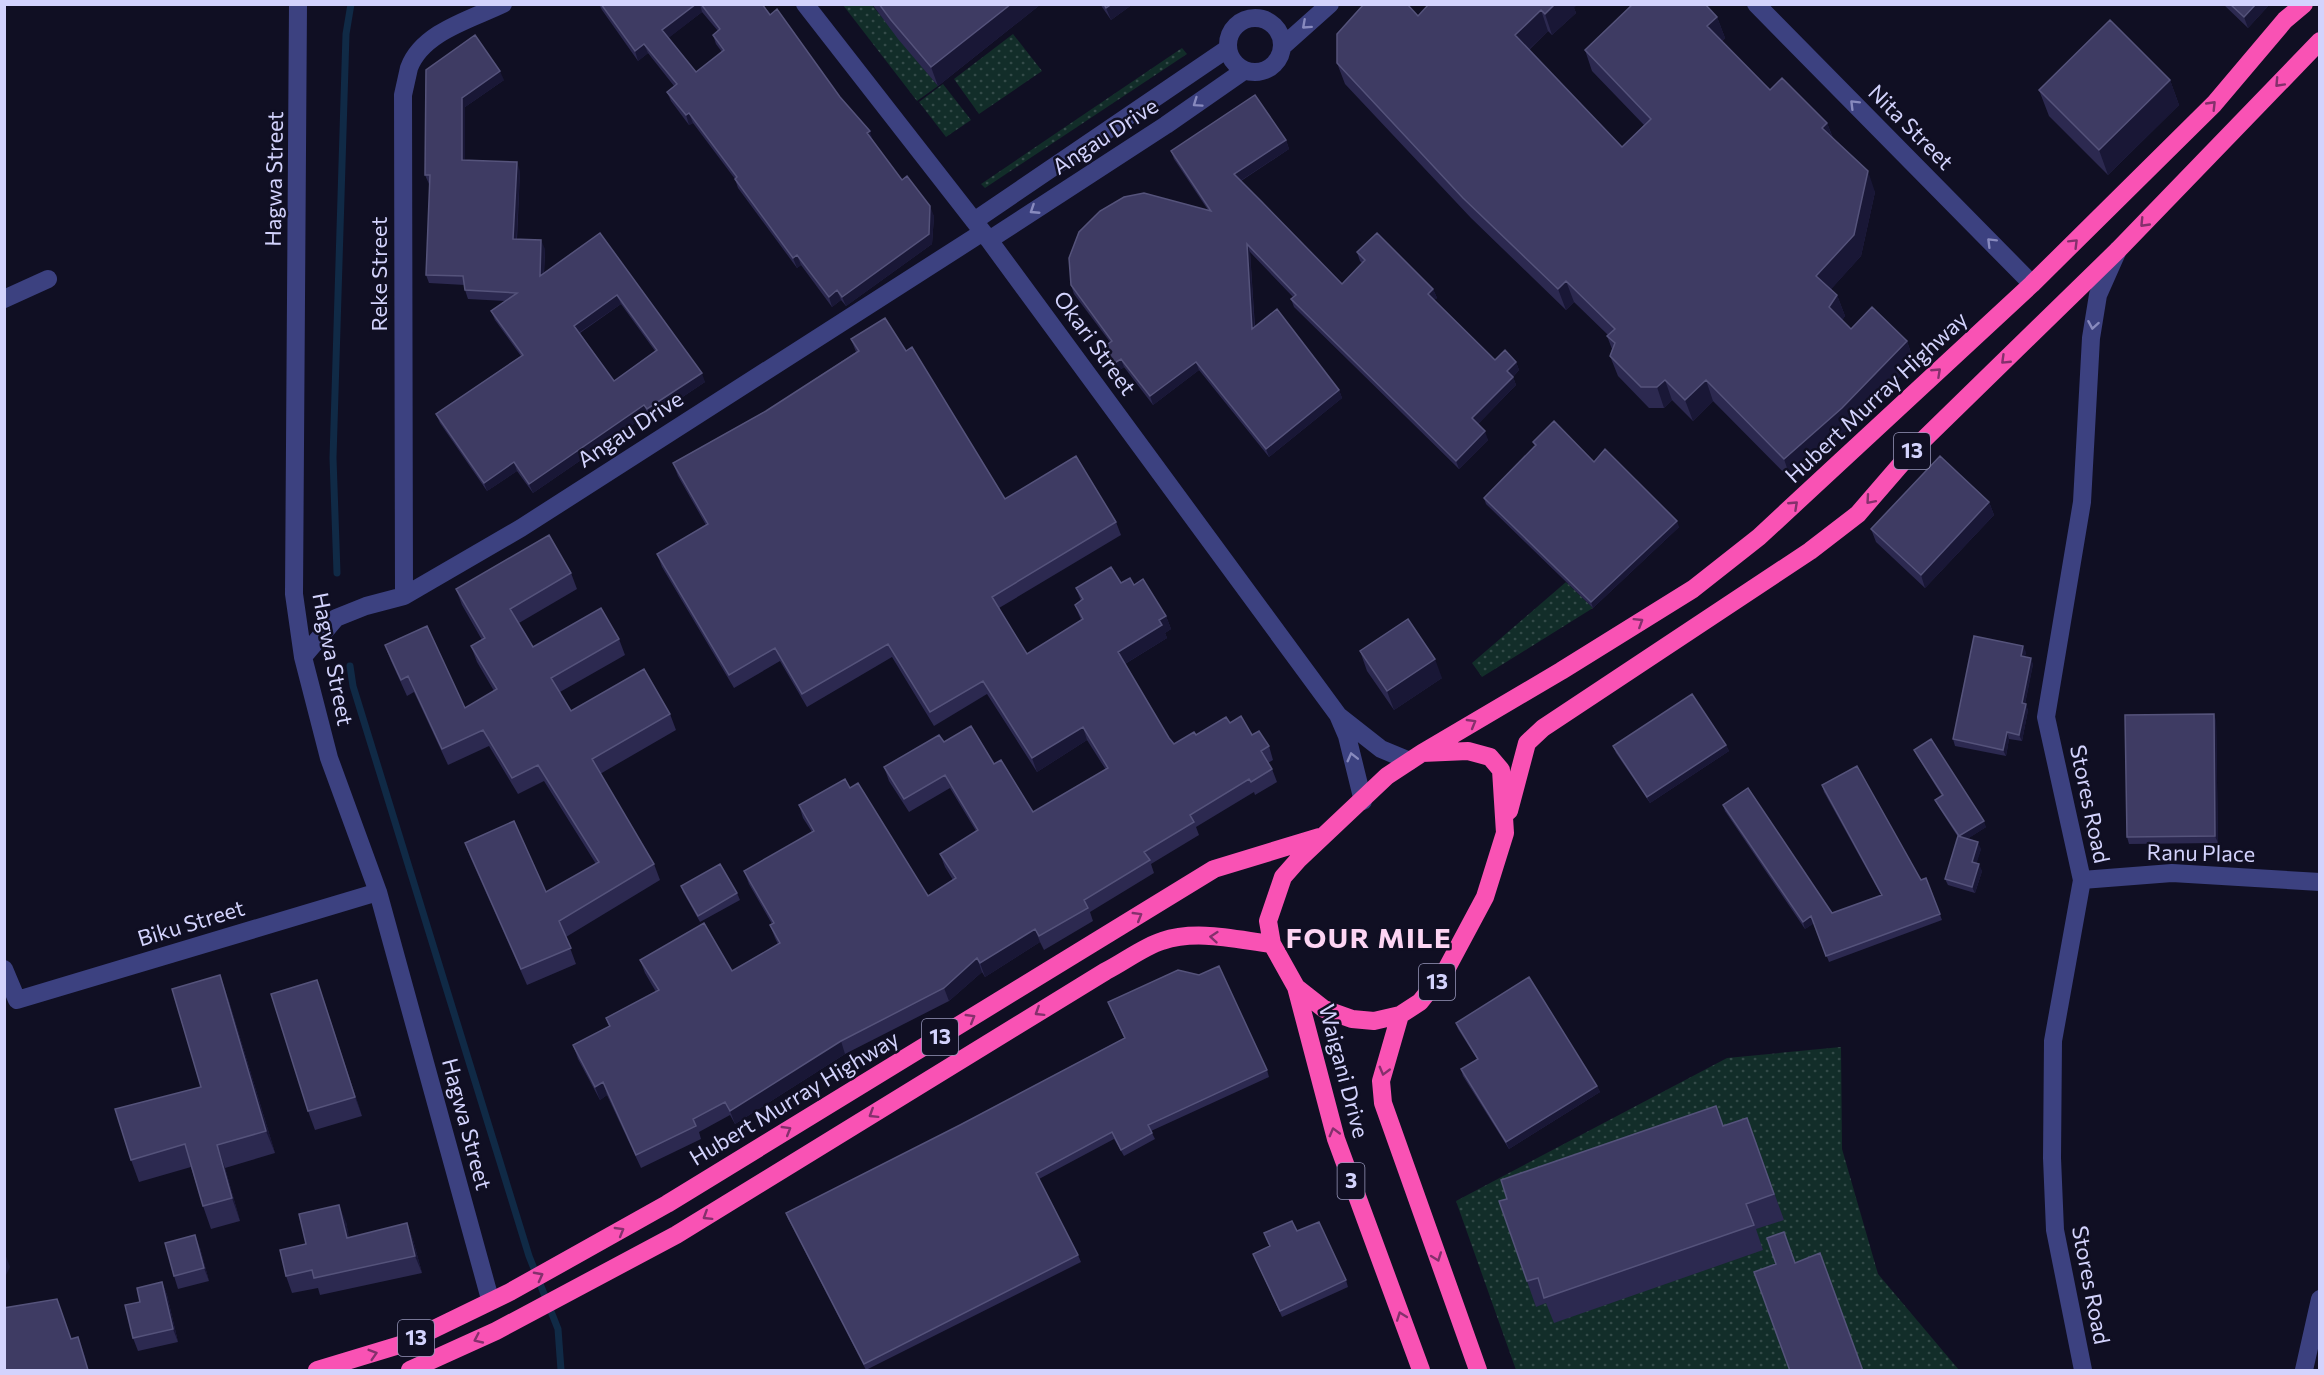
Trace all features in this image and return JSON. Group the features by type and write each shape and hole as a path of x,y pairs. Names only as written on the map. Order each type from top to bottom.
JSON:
{"highway":[{"name":"Hubert Murray Highway","path":"1416,757 1561,671 1702,581 1759,537 2032,284 2214,104 2285,20 2304,4"},
{"name":"13","path":"1504,833 1501,770 1490,757 1468,751 1416,757 1387,776 1320,837 1283,877 1268,921 1272,944 1296,987 1324,1009 1352,1019 1374,1021 1400,1015 1420,1002 1447,968 1485,897 1504,833 1527,743 1543,728 1810,551 1858,514 1915,448 2118,250 2319,40"},
{"name":"Hubert Murray Highway","path":"317,1371 403,1344 490,1299 510,1292 569,1260 677,1198 1214,869 1320,837"},
{"name":"13","path":"410,1371 531,1313 579,1285 676,1235 1106,971 1162,940 1188,936 1210,936 1272,944"},
{"name":"Waigani Drive","path":"1296,987 1336,1139 1421,1371"},
{"name":"Waigani Drive","path":"1400,1015 1381,1081 1383,1103 1478,1371"}],"street":[{"name":"Hagwa Street","path":"298,4 294,594 303,657 328,758 378,892 490,1299"},
{"name":"Reke Street","path":"404,596 403,95 410,67 419,50 437,35 503,4"},
{"name":"Okari Street","path":"805,4 982,231 1338,715 1347,736 1362,801"},
{"path":"1227,49 1232,59 1245,70 1254,72 1270,68 1276,63 1283,46 1330,4"},
{"name":"Nita Street","path":"1756,4 2032,284"},
{"path":"982,231 1227,49 1234,26 1254,17 1271,22 1278,29 1283,46"},
{"name":"Angau Drive","path":"303,657 336,618 366,606 404,596 520,528 982,231 1166,125 1245,70"},
{"name":"Stores Road","path":"2083,1371 2055,1230 2052,1158 2053,1041 2082,880 2046,717 2082,502 2091,338 2098,295 2118,250"},
{"path":"4,299 48,279"},
{"name":"Okari Street","path":"1338,715 1381,749 1416,757"},
{"name":"Ranu Place","path":"2082,880 2172,873 2319,882"},
{"name":"Biku Street","path":"4,969 17,1000 378,892"},
{"path":"2304,1371 2319,1299"}],"green space":[{"path":"843,5 872,5 938,86 917,101"},
{"path":"1013,34 1042,71 979,114 954,79"},
{"path":"1182,48 1187,54 985,188 981,184"},
{"path":"943,84 971,120 946,137 919,102"},
{"path":"1566,582 1593,608 1482,677 1472,663"},
{"path":"1841,1047 1842,1149 1878,1274 1959,1370 1516,1370 1456,1201 1727,1058"}],"building":[{"path":"601,4 696,4 662,30 696,72 724,50 713,35 720,29 701,4 762,4 770,15 777,9 840,97 870,131 867,133 902,180 907,176 930,206 929,234 842,297 837,290 829,297 797,255 793,258 689,113 686,115 667,92 677,84 644,44 635,51"},
{"path":"879,4 1011,4 931,67"},
{"path":"1364,4 1407,4 1418,16 1429,4 1555,4 1545,14 1541,10 1515,35 1622,147 1651,119 1585,50 1633,4 1705,4 1717,17 1707,26 1770,90 1782,78 1827,123 1822,128 1868,171 1854,235 1816,276 1837,295 1829,307 1851,329 1872,307 1907,341 1842,408 1784,459 1706,380 1685,400 1665,380 1657,387 1641,387 1610,356 1615,343 1607,336 1615,329 1566,281 1558,289 1463,198 1337,63 1337,34"},
{"path":"2230,4 2256,4 2244,17"},
{"path":"2110,20 2170,80 2099,150 2039,90"},
{"path":"475,35 500,71 462,98 462,160 517,162 513,239 541,240 540,276 600,233 702,373 647,409 644,405 529,484 514,462 484,483 436,414 523,355 491,311 517,293 465,290 463,276 426,275 430,175 425,175 426,70","holes":["617,295 657,350 614,381 574,326"]},
{"path":"1255,95 1286,140 1234,174 1342,284 1365,260 1357,252 1377,233 1433,289 1428,294 1495,360 1505,350 1516,362 1507,371 1513,377 1472,418 1485,431 1456,461 1291,299 1296,295 1247,244 1252,329 1277,309 1339,390 1266,449 1196,362 1150,396 1121,359 1113,364 1101,349 1112,341 1071,285 1069,258 1079,232 1100,211 1124,197 1144,193 1211,211 1171,151"},
{"path":"885,318 906,351 912,347 1005,499 1076,456 1116,522 992,597 1027,654 1083,619 1075,605 1083,599 1076,588 1111,567 1121,583 1130,578 1134,585 1143,579 1166,616 1159,620 1162,625 1118,652 1169,738 1174,744 1194,732 1196,735 1226,717 1230,723 1241,716 1252,735 1259,731 1269,746 1261,751 1272,769 1251,782 1249,779 1190,815 1194,822 1144,852 1150,860 1084,900 1088,908 1039,936 1035,929 980,963 977,958 944,988 841,1041 730,1111 725,1102 693,1119 696,1126 636,1155 603,1082 595,1087 573,1045 610,1026 606,1018 659,990 640,960 704,923 732,971 780,943 770,925 774,923 744,871 814,831 799,805 845,779 850,788 858,783 928,896 956,878 940,854 978,830 945,775 904,799 884,767 939,735 944,742 971,726 994,764 1001,760 1033,812 1108,768 1083,727 1032,758 983,681 930,712 888,644 802,694 775,648 729,675 657,554 708,524 673,463 766,411 859,351 851,339"},
{"path":"1554,421 1594,462 1605,449 1677,521 1591,602 1484,498 1536,445 1533,442"},
{"path":"1940,456 1989,502 1921,575 1871,529"},
{"path":"549,535 571,573 510,609 533,647 601,608 619,639 551,678 571,711 644,669 670,714 592,759 654,864 559,921 571,948 521,969 465,843 514,821 546,892 599,862 538,765 512,778 483,730 442,749 408,676 401,680 385,645 427,626 465,708 497,689 471,646 485,638 456,589"},
{"path":"1408,619 1435,659 1387,691 1360,651"},
{"path":"1974,636 2023,646 2021,656 2031,658 2022,703 2026,704 2019,735 2007,732 2003,750 1953,739"},
{"path":"1692,694 1726,745 1647,797 1613,746"},
{"path":"2214,714 2215,836 2127,837 2125,715"},
{"path":"1931,739 1984,821 1959,836 1935,800 1943,795 1914,750"},
{"path":"1857,766 1921,880 1926,878 1940,914 1826,956 1811,916 1803,922 1723,805 1748,788 1832,913 1882,895 1822,785"},
{"path":"1958,836 1978,842 1972,862 1979,864 1972,887 1945,879"},
{"path":"720,864 737,893 698,916 681,886"},
{"path":"1219,966 1267,1070 1148,1125 1152,1133 1121,1150 1112,1132 1036,1173 1078,1255 864,1364 786,1213 1125,1038 1108,1002 1178,970 1199,975"},
{"path":"220,975 266,1131 217,1145 232,1198 203,1206 185,1144 131,1160 115,1109 201,1087 172,989"},
{"path":"1529,977 1597,1086 1506,1142 1461,1069 1478,1059 1456,1023"},
{"path":"317,980 355,1097 308,1111 271,994"},
{"path":"1716,1106 1723,1126 1747,1118 1774,1194 1746,1204 1754,1225 1544,1298 1538,1278 1527,1281 1499,1201 1507,1199 1501,1180"},
{"path":"339,1205 347,1238 407,1223 415,1256 314,1278 312,1270 286,1276 280,1250 306,1244 299,1214"},
{"path":"1292,1221 1297,1231 1319,1222 1346,1280 1280,1311 1253,1254 1270,1246 1264,1233"},
{"path":"1784,1232 1795,1263 1820,1253 1863,1371 1790,1371 1754,1272 1776,1264 1767,1238"},
{"path":"195,1235 204,1268 174,1276 165,1243"},
{"path":"162,1282 173,1329 133,1338 125,1305 140,1302 137,1288"},
{"path":"57,1299 71,1339 78,1337 88,1370 4,1371 4,1308"}],"waterway":[{"path":"337,573 333,458 346,34 351,4"},
{"path":"350,666 353,686 529,1256 558,1329 561,1370"}],"district":[{"name":"FOUR MILE","path":"1369,938"}]}
